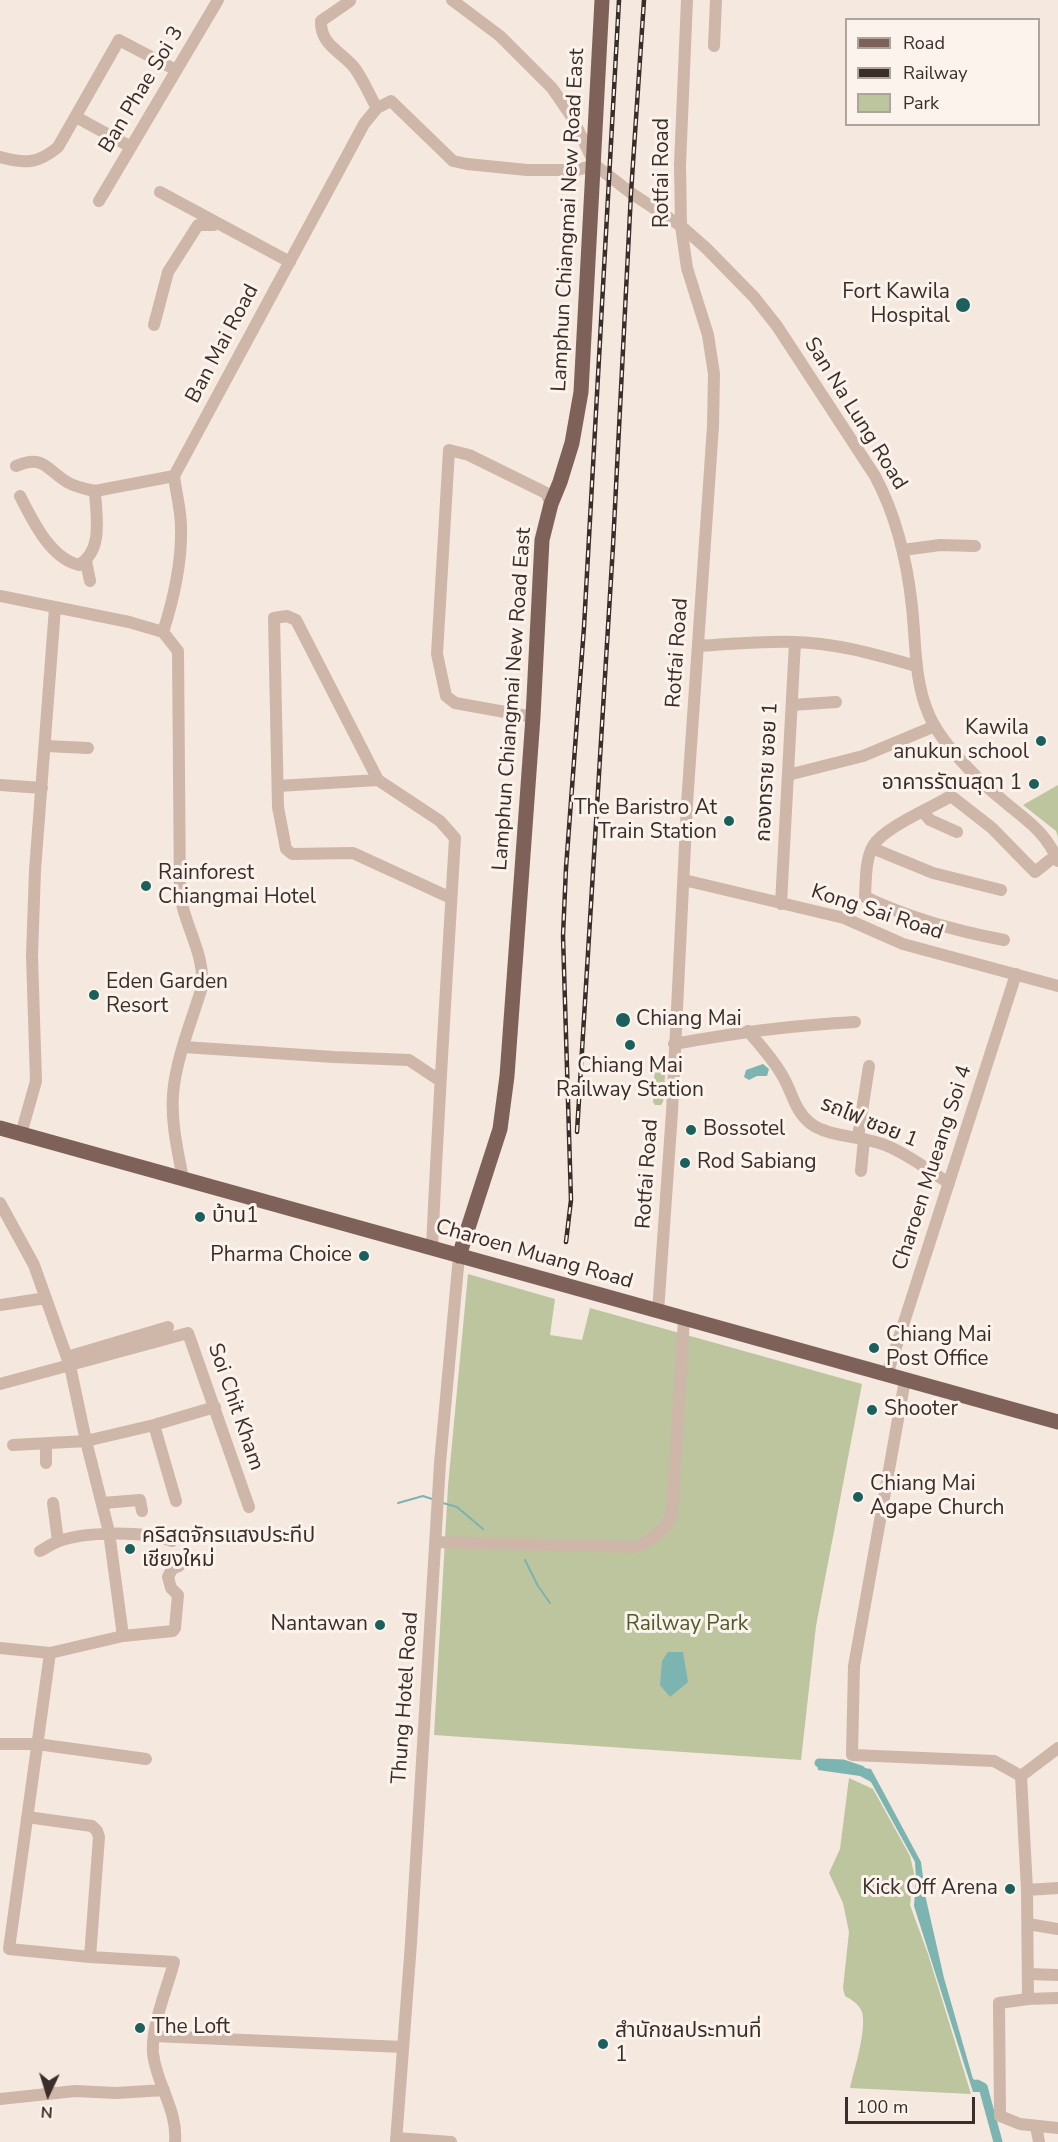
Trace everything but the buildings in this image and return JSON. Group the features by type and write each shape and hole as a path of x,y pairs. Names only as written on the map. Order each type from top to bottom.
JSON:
{"main road":[{"name":"Lamphun Chiangmai New Road East","path":"459,1256 500,1129 507,1076 544,531 550,504 573,443 581,392 595,165 602,0"},
{"name":"Charoen Muang Road","path":"0,1128 1058,1422"},
{"path":"435,1249 447,1248 466,1238 480,1263"}],"street":[{"name":"Ban Phae Soi 3","path":"99,201 218,0"},
{"path":"452,0 500,36 552,88 572,117 595,165"},
{"name":"Rotfai Road","path":"658,1312 666,1208 687,804 713,426 714,374 708,335 687,268 681,226 680,165 687,0"},
{"path":"714,46 716,0"},
{"path":"350,1 321,21 321,30 326,43 354,68 377,108"},
{"path":"0,158 28,162 44,159 58,147 119,40 176,70"},
{"name":"Ban Mai Road","path":"174,476 364,124 377,108 391,101 453,161 527,170 578,170 595,165"},
{"path":"76,117 131,147"},
{"name":"San Na Lung Road","path":"595,165 631,193 681,226 706,248 754,297 777,326 875,476 888,500 898,527 903,550 912,606 916,666 929,715 959,758 983,783 1042,832 1057,859"},
{"path":"160,192 290,262"},
{"path":"154,325 166,276 174,261 198,225 216,223"},
{"path":"533,717 455,703 446,696 437,654 449,450 469,455 546,493 550,504"},
{"path":"16,466 28,461 44,464 66,482 95,491 174,476 181,524 180,553 172,603 163,632"},
{"path":"20,496 39,533 68,562 79,565 86,561 97,541 95,491"},
{"path":"903,550 940,545 975,546"},
{"path":"86,561 90,581"},
{"path":"0,596 129,622 163,632 178,651 180,895 185,916 199,952 203,974 202,987 174,1079 172,1109 183,1179"},
{"path":"21,1134 36,1081 33,946 36,850 46,746 55,608"},
{"path":"435,1249 440,1080 452,898 455,838 440,821 378,780 296,620 287,616 274,618 278,807 286,849 292,854 353,853 452,898"},
{"path":"698,646 795,642 828,645 868,652 916,666"},
{"name":"กองทราย ซอย 1","path":"781,904 795,642"},
{"path":"792,705 837,702"},
{"path":"788,775 863,756 935,726"},
{"path":"46,746 88,748"},
{"path":"278,786 378,780"},
{"path":"0,785 42,788"},
{"path":"1004,940 930,922 888,908 865,897 866,874 872,848 885,832 951,796 992,828 1035,872 1050,860 1057,859"},
{"path":"923,812 930,820 957,832"},
{"path":"872,848 933,873 1001,890"},
{"name":"Kong Sai Road","path":"684,880 844,918 903,944 1058,986"},
{"name":"Charoen Mueang Soi 4","path":"887,1375 1017,974"},
{"path":"674,1044 748,1031 807,1024 855,1022"},
{"name":"รถไฟ ซอย 1","path":"748,1031 778,1067 803,1116 812,1125 885,1145 949,1183"},
{"path":"184,1047 409,1060 440,1080"},
{"path":"861,1171 861,1138 869,1066"},
{"path":"0,1203 34,1265 68,1362 109,1532 123,1636"},
{"name":"Thung Hotel Road","path":"396,2140 439,1491 459,1256"},
{"path":"0,1305 46,1298"},
{"path":"436,1542 634,1547 648,1543 662,1532 672,1515 684,1318"},
{"path":"0,1384 168,1327"},
{"name":"Soi Chit Kham","path":"68,1362 188,1333 249,1507"},
{"path":"905,1380 855,1666 852,1755 994,1761 1021,1776"},
{"path":"13,1445 86,1441 154,1425 215,1407"},
{"path":"154,1425 176,1501"},
{"path":"46,1444 46,1463"},
{"path":"102,1503 140,1500 142,1511"},
{"path":"53,1503 57,1541"},
{"path":"40,1551 57,1541 109,1532 162,1537 172,1541"},
{"path":"0,1648 50,1653 123,1636 175,1630 178,1595 171,1588 168,1577 172,1569 179,1566"},
{"path":"50,1653 9,1949 174,1962 154,2036 153,2054 172,2113 176,2130 175,2142"},
{"path":"0,1744 37,1744 146,1759"},
{"path":"1021,1776 1058,1748"},
{"path":"1021,1776 1027,1890 1028,1999"},
{"path":"27,1817 92,1826 97,1831 99,1837 90,1957"},
{"path":"1027,1890 1058,1888"},
{"path":"1028,1924 1058,1929"},
{"path":"1028,1974 1058,1975"},
{"path":"1058,1998 999,2003 1000,2116 1020,2124 1058,2128"},
{"path":"154,2036 403,2047"},
{"path":"0,2099 75,2091 116,2093 164,2090"},
{"path":"1036,2126 1039,2142"},
{"path":"396,2140 451,2142"}],"green space":[{"path":"1058,785 1058,837 1056,831 1023,805"},
{"path":"655,1062 666,1063 661,1105 655,1105 653,1102"},
{"name":"Railway Park","path":"468,1274 555,1299 550,1335 582,1340 590,1308 862,1384 816,1626 801,1760 434,1735 448,1486"},
{"path":"849,1778 873,1789 910,1856 914,1873 910,1905 928,1954 971,2094 850,2088 857,2061 863,2020 861,2009 845,1996 843,1988 849,1932 843,1903 829,1873 840,1849"}],"water":[{"path":"763,1064 769,1069 767,1076 757,1076 749,1080 744,1077 746,1070"},
{"path":"668,1652 683,1652 688,1682 670,1697 660,1685 662,1661"},
{"path":"817,1761 871,1769 921,1862 926,1899 944,1978 973,2079 987,2085 989,2092 973,2092 914,1906 915,1862 871,1782 860,1776 818,1770"}],"waterway":[{"path":"398,1503 423,1496 432,1499"},
{"path":"443,1503 457,1507 483,1529"},
{"path":"525,1560 538,1586 550,1603"},
{"path":"819,1763 843,1764 861,1770"},
{"path":"977,2084 983,2087 998,2142"}],"railway":[{"path":"566,1242 571,1200 563,936 584,627 619,0"},
{"path":"577,1132 644,0"}],"place":[{"name":"Fort Kawila Hospital","path":"963,305"},
{"name":"Kawila anukun school","path":"1041,741"},
{"name":"อาคารรัตนสุดา 1","path":"1034,784"},
{"name":"The Baristro At Train Station","path":"729,821"},
{"name":"Rainforest Chiangmai Hotel","path":"146,886"},
{"name":"Eden Garden Resort","path":"94,995"},
{"name":"Chiang Mai","path":"623,1020"},
{"name":"Chiang Mai Railway Station","path":"630,1045"},
{"name":"Bossotel","path":"691,1130"},
{"name":"Rod Sabiang","path":"685,1163"},
{"name":"บ้าน1","path":"200,1217"},
{"name":"Pharma Choice","path":"364,1256"},
{"name":"Chiang Mai Post Office","path":"874,1348"},
{"name":"Shooter","path":"872,1410"},
{"name":"Chiang Mai Agape Church","path":"858,1497"},
{"name":"คริสตจักรแสงประทีป เชียงใหม่","path":"130,1549"},
{"name":"Nantawan","path":"380,1625"},
{"name":"Kick Off Arena","path":"1010,1889"},
{"name":"The Loft","path":"140,2028"},
{"name":"สำนักชลประทานที่ 1","path":"603,2044"}]}
